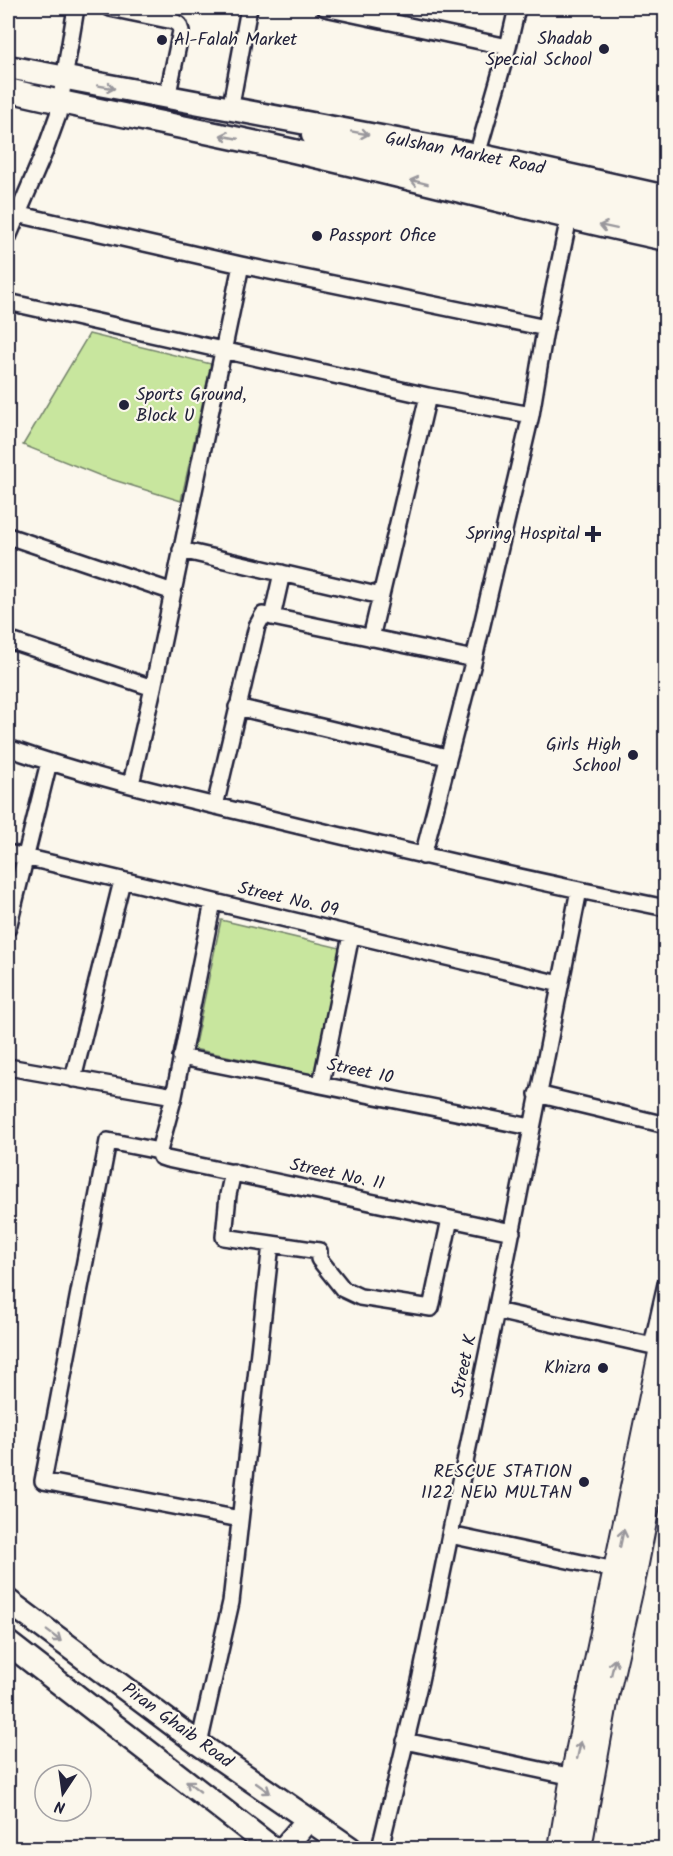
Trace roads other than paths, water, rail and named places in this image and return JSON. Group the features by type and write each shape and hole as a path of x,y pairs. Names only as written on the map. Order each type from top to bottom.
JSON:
{"main road":[{"name":"Gulshan Market Road","path":"8,67 477,155 666,196"},
{"name":"Gulshan Market Road","path":"8,90 60,103 270,146 666,239"},
{"name":"Gulshan Market Road","path":"264,116 341,146 666,219"},
{"name":"Gulshan Market Road","path":"270,146 341,146"},
{"path":"564,1846 573,1777 660,1345"},
{"path":"564,1846 606,1697 634,1574 666,1411"},
{"name":"Piran Ghaib Road","path":"8,1601 200,1744 350,1848"},
{"name":"Piran Ghaib Road","path":"8,1643 272,1848"},
{"path":"76,1696 98,1669"},
{"path":"284,1848 308,1820"}],"street":[{"path":"8,237 13,213 46,148 60,103 76,8"},
{"path":"110,8 147,11 179,25 181,31 167,98"},
{"path":"230,110 249,8"},
{"path":"325,8 508,47"},
{"path":"477,155 517,8"},
{"path":"13,213 241,266 546,328"},
{"path":"423,856 474,659 531,414 569,218"},
{"path":"131,784 241,266"},
{"path":"8,302 428,396 531,414"},
{"path":"371,638 428,396"},
{"path":"8,536 173,592"},
{"path":"181,550 381,596"},
{"path":"272,616 282,573"},
{"path":"215,806 259,619 263,615 474,659"},
{"path":"8,640 153,688"},
{"path":"237,708 447,757"},
{"path":"8,748 49,762 215,806 423,856 666,908"},
{"path":"8,928 49,762"},
{"name":"Street No. 09","path":"8,853 560,984"},
{"path":"73,1079 122,881"},
{"name":"Street K","path":"380,1848 420,1681 579,890"},
{"path":"213,903 174,1096 159,1151 108,1141 43,1481 240,1519"},
{"path":"321,1084 351,935"},
{"name":"Street 10","path":"182,1057 531,1127"},
{"path":"8,1067 174,1096"},
{"path":"537,1094 666,1125"},
{"name":"Street No. 11","path":"159,1151 161,1158 512,1232"},
{"path":"233,1172 224,1237 319,1251 319,1259 332,1277 343,1289 360,1297 431,1308 450,1219"},
{"path":"200,1744 231,1602 271,1244"},
{"path":"496,1311 660,1345 666,1284"},
{"path":"450,1535 615,1570"},
{"path":"405,1741 573,1777"}],"place":[{"name":"Al-Falah Market","path":"162,40"},
{"name":"Shadab Special School","path":"604,49"},
{"name":"Passport Ofice","path":"317,236"},
{"name":"Sports Ground, Block U","path":"124,405"},
{"name":"Spring Hospital","path":"593,534"},
{"name":"Girls High School","path":"633,755"},
{"name":"Khizra","path":"603,1368"},
{"name":"RESCUE STATION 1122 NEW MULTAN","path":"584,1482"}]}
